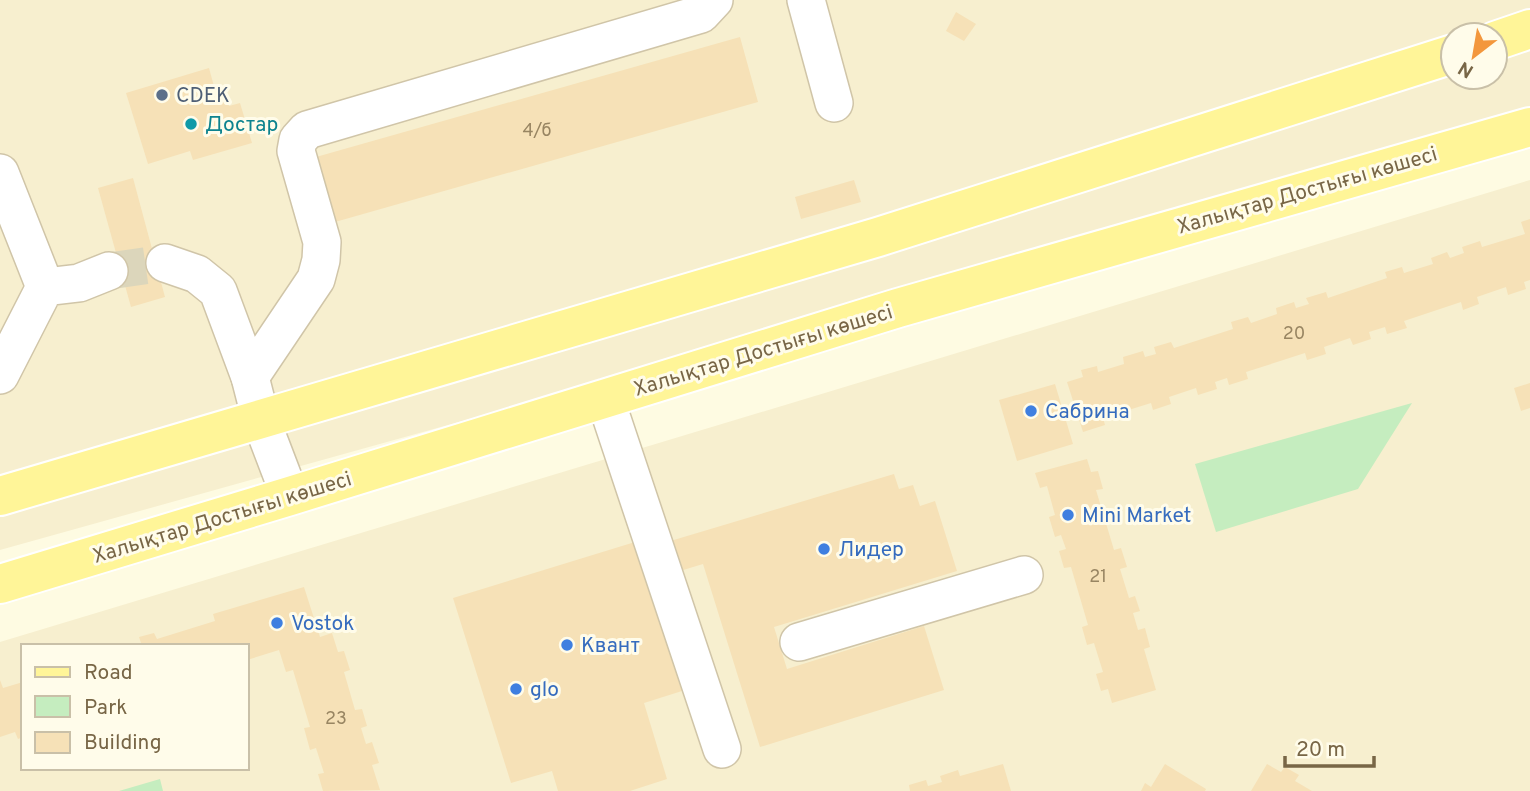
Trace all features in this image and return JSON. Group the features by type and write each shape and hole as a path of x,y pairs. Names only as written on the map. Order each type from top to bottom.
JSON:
{"main road":[{"path":"1509,36 1530,29"},
{"path":"0,496 878,237 1439,58"},
{"name":"Халықтар Достығы көшесі","path":"0,584 898,308 1530,127"}],"lane":[{"path":"250,377 316,279 321,260 322,242 296,151 298,140 307,130 701,14 714,0"},
{"path":"806,0 834,103"},
{"path":"0,173 45,287 0,375"},
{"path":"166,262 197,274 218,291 250,377 261,420 290,496"},
{"path":"45,287 79,283 109,271"},
{"path":"605,398 722,749"},
{"path":"799,642 1024,575"}],"shaded area":[{"path":"0,0 1530,0 1530,123 0,550"},
{"path":"1530,180 1530,791 0,791 0,642"}],"green space":[{"path":"1412,403 1358,489 1216,532 1195,464"},
{"path":"160,779 163,791 119,791"}],"building":[{"path":"956,12 976,24 964,41 946,31"},
{"path":"740,37 758,102 335,222 316,157"},
{"name":"Достар","path":"209,68 215,90 224,88 229,106 240,103 252,143 193,160 190,151 148,164 126,93"},
{"path":"133,178 165,297 131,307 98,188"},
{"path":"854,180 861,202 801,219 795,197"},
{"path":"1530,219 1530,280 1524,282 1526,289 1508,295 1506,287 1477,297 1479,304 1463,310 1461,302 1404,321 1407,328 1387,334 1385,327 1369,332 1371,339 1353,345 1350,338 1324,347 1326,354 1307,360 1305,353 1246,372 1248,379 1229,385 1227,378 1215,382 1217,389 1198,395 1196,388 1169,397 1171,404 1153,410 1151,403 1103,418 1105,425 1083,432 1067,382 1083,377 1081,370 1097,366 1098,372 1124,364 1123,357 1143,351 1145,357 1156,354 1154,347 1171,342 1174,348 1233,329 1231,322 1248,317 1251,323 1277,314 1276,308 1294,302 1296,308 1309,304 1306,298 1326,292 1328,298 1387,278 1385,272 1402,267 1404,273 1433,264 1431,258 1447,252 1450,258 1464,253 1462,247 1480,241 1482,247 1525,234 1521,222"},
{"path":"1530,383 1530,408 1521,411 1514,388"},
{"path":"1055,384 1073,444 1017,461 999,400"},
{"path":"1087,459 1091,472 1098,471 1103,489 1096,490 1114,550 1121,548 1127,567 1120,569 1129,598 1135,596 1140,611 1133,613 1138,630 1145,628 1150,647 1144,649 1156,690 1112,703 1108,689 1101,691 1096,674 1103,672 1094,643 1087,645 1082,627 1088,625 1071,567 1064,568 1059,551 1066,549 1061,535 1055,537 1049,517 1055,515 1047,486 1040,488 1035,473"},
{"path":"894,474 899,489 913,485 920,506 935,501 957,571 774,627 787,669 924,626 944,690 760,747 703,564 647,581 682,691 644,703 667,779 630,791 558,791 552,771 511,783 453,598 635,542 637,551"},
{"path":"304,587 320,637 332,633 338,652 344,651 350,670 344,672 355,710 362,709 367,726 361,728 366,744 372,742 379,763 372,765 380,790 323,791 318,774 324,773 316,748 310,750 304,728 310,727 293,670 286,672 279,650 248,660 248,644 141,644 139,637 154,633 157,639 215,621 213,614"},
{"path":"0,680 3,688 21,683 21,738 18,739 15,732 0,737"},
{"path":"1003,764 1011,791 910,791 909,785 926,780 928,786 942,782 940,776 958,770 960,776"},
{"path":"1165,764 1206,789 1205,791 1141,791 1145,783 1151,787"},
{"path":"1267,764 1281,772 1285,767 1299,775 1295,781 1312,791 1251,791"}],"tunnel":[{"path":"109,271 165,263"}],"place":[{"name":"CDEK","path":"162,95"},
{"name":"Достар","path":"191,124"},
{"name":"Сабрина","path":"1031,411"},
{"name":"Mini Market","path":"1068,515"},
{"name":"Лидер","path":"824,549"},
{"name":"Vostok","path":"277,623"},
{"name":"Квант","path":"567,645"},
{"name":"glo","path":"516,689"}]}
